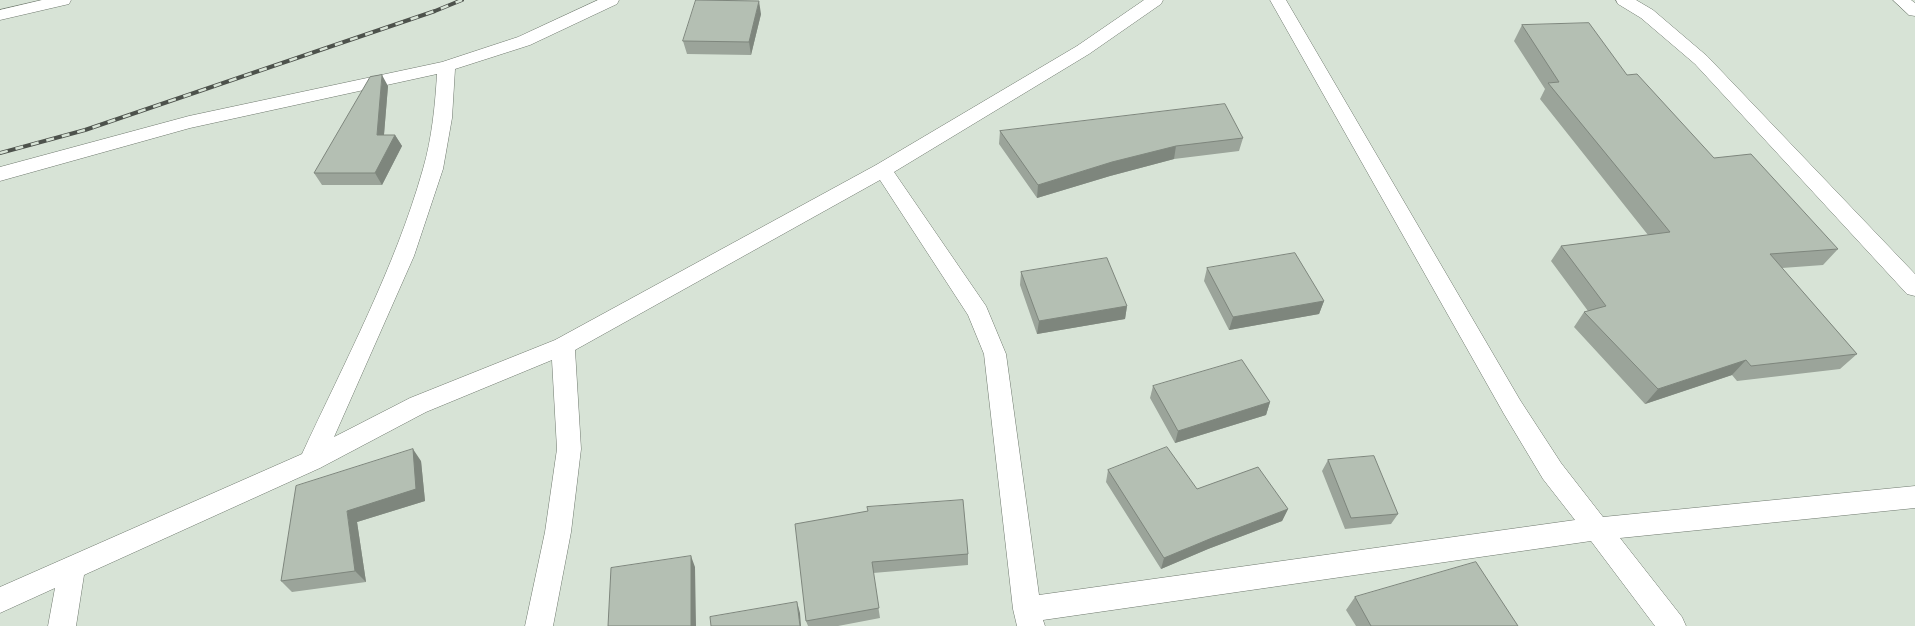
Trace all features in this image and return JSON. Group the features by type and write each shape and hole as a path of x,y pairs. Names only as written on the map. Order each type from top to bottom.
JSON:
{"street":[{"path":"0,15 60,0"},
{"path":"0,174 189,122 351,88 446,66 524,41 611,0"},
{"path":"0,600 311,461 418,405 563,346 883,170 1083,50 1155,0"},
{"path":"1278,0 1512,407 1552,471 1672,626"},
{"path":"1624,0 1647,14 1701,60 1915,288"},
{"path":"1901,0 1915,11"},
{"path":"311,461 404,256 433,169 443,118 446,66"},
{"path":"883,170 978,312 995,354 1029,617 1597,529 1915,497"},
{"path":"539,626 558,532 569,450 563,346"},
{"path":"62,626 72,569"}],"building":[{"path":"696,0 759,1 749,42 683,41"},
{"path":"1589,23 1627,75 1637,74 1714,158 1751,154 1838,249 1770,254 1857,354 1751,366 1746,360 1658,389 1584,312 1606,306 1561,246 1670,232 1548,83 1559,82 1522,25"},
{"path":"382,75 377,135 395,135 375,173 314,173 370,77"},
{"path":"1225,104 1243,138 1176,146 1112,162 1038,185 1000,131"},
{"path":"1295,253 1324,301 1233,317 1207,268"},
{"path":"1107,258 1127,306 1039,321 1021,272"},
{"path":"1242,360 1270,402 1178,431 1153,386"},
{"path":"1167,447 1197,489 1258,467 1288,509 1164,558 1108,470"},
{"path":"413,449 416,489 347,511 355,571 281,581 296,486"},
{"path":"1374,456 1398,514 1351,518 1328,460"},
{"path":"963,500 968,554 872,562 879,608 806,621 795,524 868,511 867,507"},
{"path":"691,556 691,626 608,626 611,568"},
{"path":"1476,562 1518,626 1371,626 1355,597"},
{"path":"797,602 800,626 711,626 710,617"}],"railway":[{"path":"0,153 85,130 435,11 462,0"}]}
